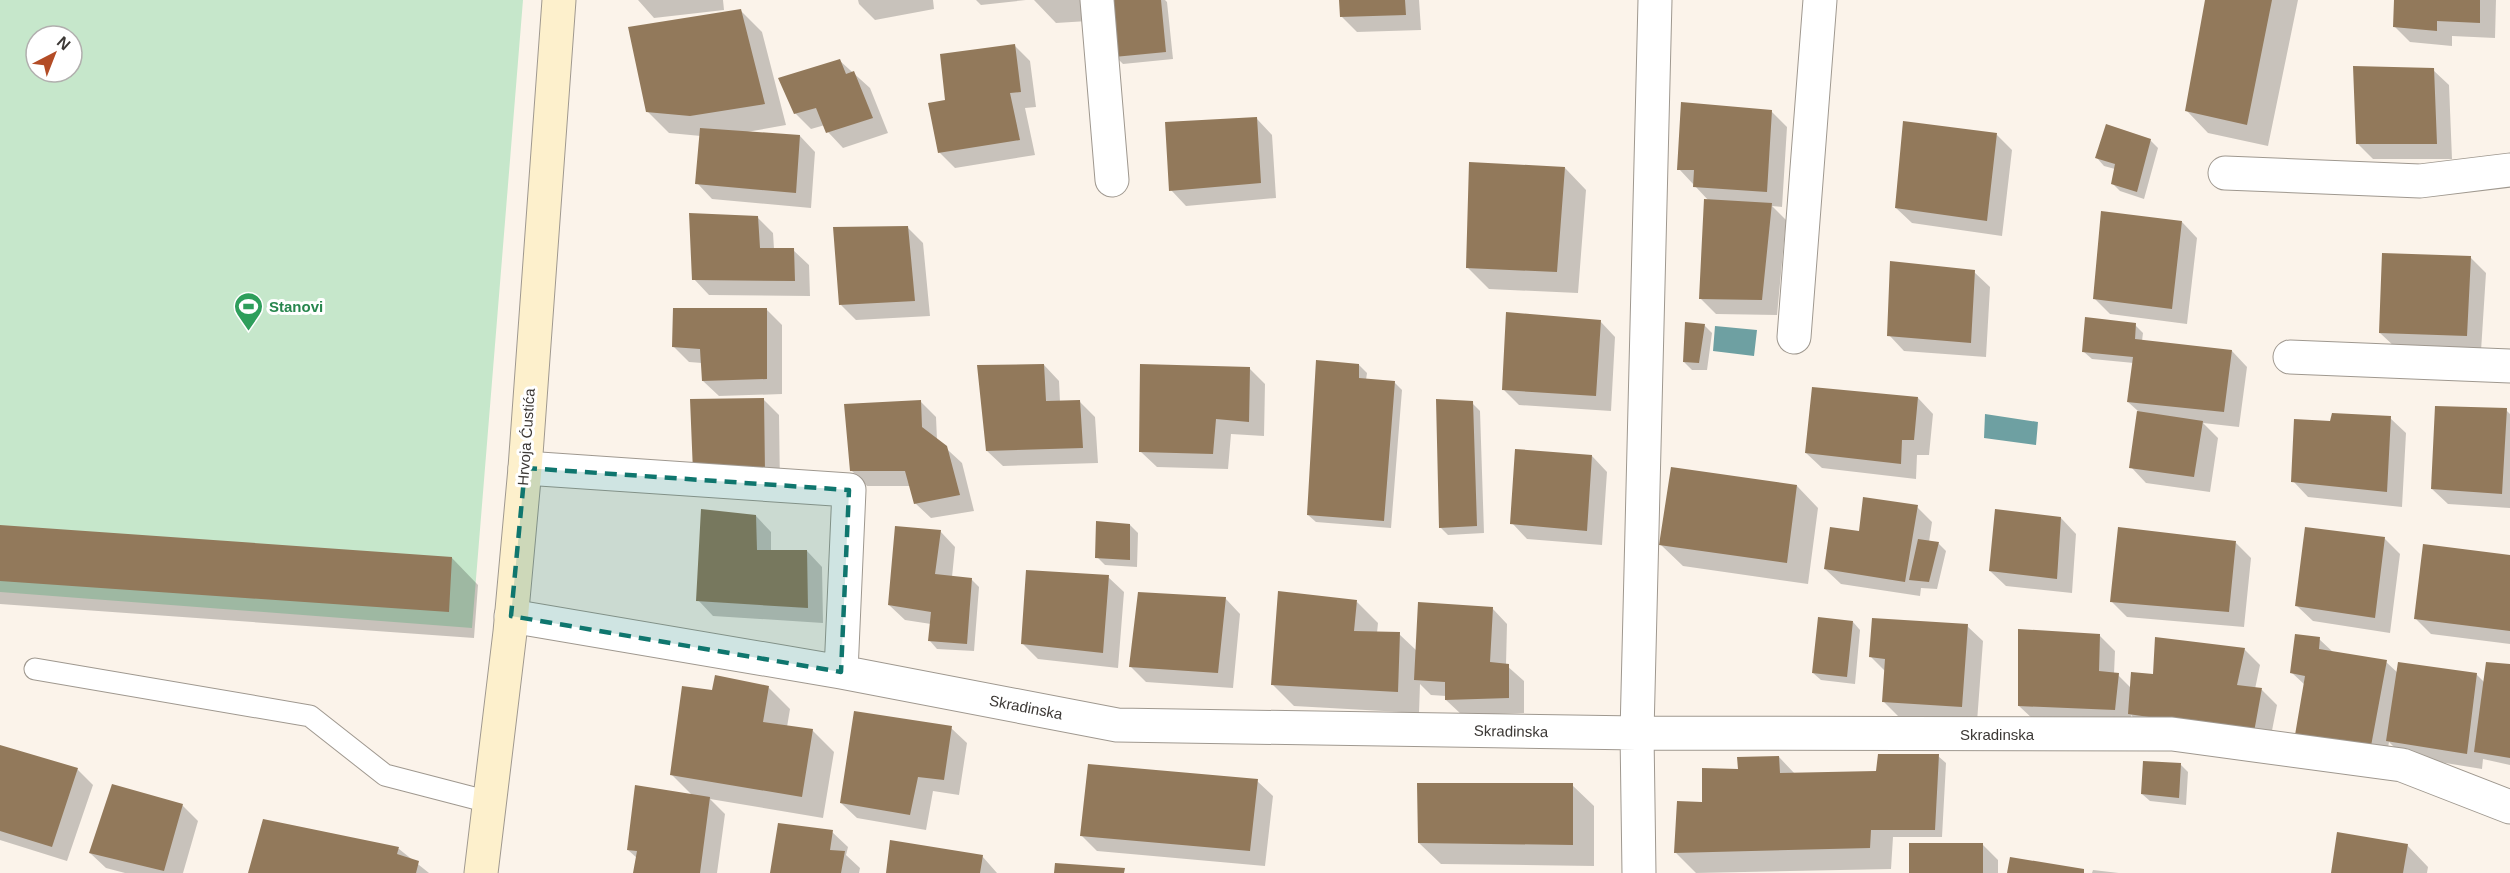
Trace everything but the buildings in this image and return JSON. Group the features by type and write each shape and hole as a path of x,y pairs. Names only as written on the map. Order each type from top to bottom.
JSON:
{"main road":[{"name":"Hrvoja Ćustića","path":"481,873 511,616 525,468 559,0"}],"street":[{"path":"1097,0 1112,180"},
{"path":"1639,873 1637,733 1655,0"},
{"path":"1794,337 1820,0"},
{"path":"2224,173 2420,181 2510,170"},
{"path":"2290,357 2510,366"},
{"path":"525,468 849,490 841,672"},
{"name":"Skradinska","path":"511,616 841,672 1117,725 1637,733 2172,734 2402,765 2510,807"}],"lane":[{"path":"35,669 310,716 385,775 489,802"}],"highlighted area":[{"path":"525,468 849,490 841,672 511,616"}],"green space":[{"name":"Stanovi","path":"0,0 523,0 472,628 0,592"}],"water":[{"path":"1715,326 1757,330 1754,356 1713,351"},
{"path":"1985,414 2038,422 2036,445 1984,438"}],"place":[{"name":"Stanovi","path":"248,332"}]}
